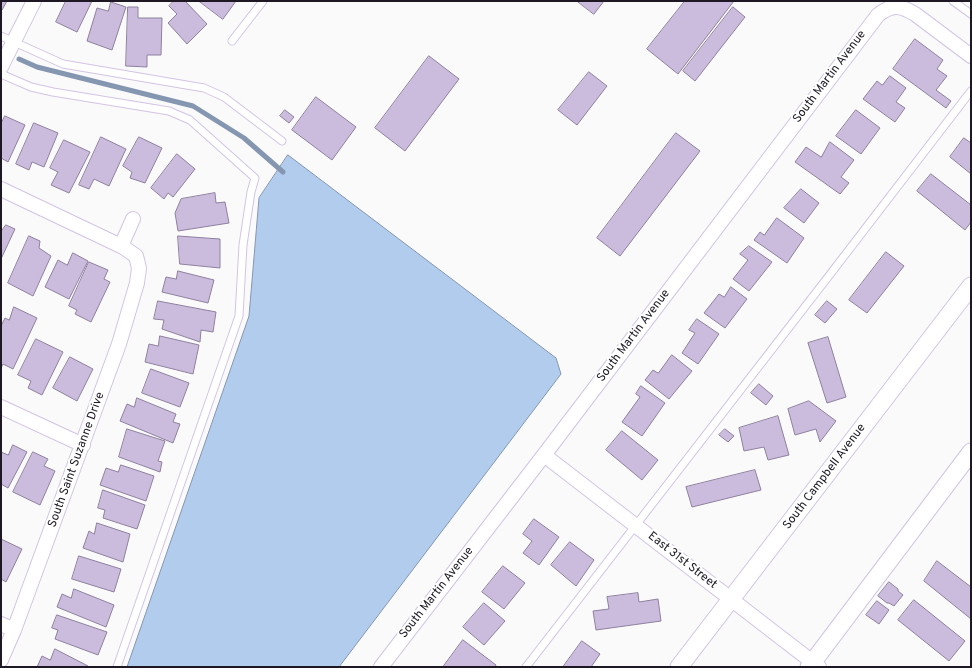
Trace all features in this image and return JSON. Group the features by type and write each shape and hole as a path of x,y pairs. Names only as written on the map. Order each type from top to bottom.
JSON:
{"street":[{"path":"1,67 7,38 34,1"},
{"name":"South Martin Avenue","path":"381,667 878,15 890,7 905,8 971,56"},
{"path":"1,189 121,246 133,219"},
{"name":"South Saint Suzanne Drive","path":"1,660 7,627 83,445 120,344 137,283 139,268 136,256 121,246"},
{"name":"South Campbell Avenue","path":"679,667 971,286"},
{"path":"1,406 83,445"},
{"path":"814,665 971,452"},
{"name":"East 31st Street","path":"544,455 814,665"}],"lane":[{"path":"232,41 263,1"},
{"path":"953,1 971,14"},
{"path":"7,38 63,64 204,88 224,97 282,141"},
{"path":"1,74 31,87 53,92 169,111 190,120 255,178 251,192 243,245 240,316 116,667"},
{"path":"526,667 894,193 971,91"}],"water":[{"path":"288,155 556,358 561,374 339,667 127,667 249,316 259,198"}],"building":[{"path":"1,1 7,1 2,10 1,9"},
{"path":"66,1 92,1 77,32 56,22"},
{"path":"174,1 185,1 207,24 187,44 168,23 177,14 169,6"},
{"path":"199,1 236,1 223,19"},
{"path":"577,1 604,1 594,14"},
{"path":"685,1 734,1 678,74 647,49"},
{"path":"111,2 126,7 112,50 87,41 97,8 108,11"},
{"path":"128,7 138,7 138,18 162,18 161,55 147,55 147,67 126,66"},
{"path":"733,7 745,17 695,81 683,71"},
{"path":"915,39 943,60 937,69 947,76 936,90 951,101 946,108 893,69"},
{"path":"429,56 459,79 405,151 375,128"},
{"path":"589,72 607,86 577,125 558,110"},
{"path":"890,76 906,88 896,102 905,108 895,122 863,99 877,81 882,85"},
{"path":"316,97 356,127 332,160 292,130"},
{"path":"285,110 294,117 289,123 280,116"},
{"path":"856,110 880,128 861,154 836,136"},
{"path":"5,116 25,125 8,162 1,158 1,124"},
{"path":"34,123 58,133 44,167 32,162 29,170 16,164"},
{"path":"676,133 700,151 620,256 597,238"},
{"path":"101,137 126,149 109,186 94,179 89,189 79,185"},
{"path":"139,137 162,148 145,183 130,178 132,172 123,166"},
{"path":"964,138 971,143 971,174 950,157"},
{"path":"64,140 90,152 69,193 51,185 58,172 50,168"},
{"path":"830,142 854,160 841,177 849,183 840,194 795,162 806,147 821,157"},
{"path":"177,154 195,169 173,197 168,193 164,199 151,188"},
{"path":"931,174 971,205 971,222 965,230 917,191"},
{"path":"801,189 819,203 804,223 784,208"},
{"path":"215,193 216,203 225,202 229,223 178,231 175,213 181,199"},
{"path":"777,218 804,238 787,263 754,240 760,232 764,235"},
{"path":"6,225 15,229 1,259 1,232"},
{"path":"29,236 40,241 39,248 51,256 33,296 8,283"},
{"path":"178,236 220,239 220,268 180,264"},
{"path":"749,246 772,262 749,291 733,279 748,260 740,254"},
{"path":"886,252 904,266 867,313 849,300"},
{"path":"73,253 88,261 69,299 45,287 58,260 67,265"},
{"path":"89,262 108,270 104,279 110,282 91,322 75,314 77,310 69,306"},
{"path":"178,271 214,280 208,303 162,292 166,277 176,279"},
{"path":"731,287 747,299 725,328 704,313 719,294 724,297"},
{"path":"158,301 216,312 213,332 201,330 200,342 162,329 164,320 154,319"},
{"path":"827,301 837,309 825,323 815,315"},
{"path":"14,307 37,318 13,369 3,364 1,368 1,326 5,318 9,320"},
{"path":"697,319 719,334 698,364 682,353 695,333 689,330"},
{"path":"160,336 199,345 193,374 145,362 149,344 158,346"},
{"path":"828,337 846,397 827,403 808,343"},
{"path":"36,339 63,352 42,395 28,388 31,381 18,375"},
{"path":"672,355 692,371 669,399 645,380 653,370 658,373"},
{"path":"70,357 93,369 77,401 53,388"},
{"path":"151,369 189,383 180,407 142,393"},
{"path":"759,384 773,396 766,405 751,393"},
{"path":"641,386 665,403 642,436 622,422 640,397 636,394"},
{"path":"137,398 176,414 173,422 180,424 173,443 120,421 127,404 134,407"},
{"path":"809,401 836,421 820,442 816,429 795,435 788,409"},
{"path":"778,416 789,455 768,460 764,447 744,451 739,428"},
{"path":"127,429 165,441 158,461 162,462 160,472 119,457"},
{"path":"725,429 734,436 728,442 719,435"},
{"path":"622,431 658,460 642,480 606,450"},
{"path":"13,445 27,452 8,488 1,484 1,452 8,455"},
{"path":"33,452 48,459 44,466 55,471 40,505 13,492"},
{"path":"121,465 154,476 146,501 100,485 106,468 118,472"},
{"path":"755,470 761,490 692,507 686,487"},
{"path":"103,490 145,505 137,529 103,518 105,510 98,508"},
{"path":"534,519 559,537 539,565 523,553 532,541 523,534"},
{"path":"97,523 130,534 123,562 83,548 89,531 94,534"},
{"path":"1,539 22,549 6,582 1,579"},
{"path":"570,542 594,560 576,586 551,565"},
{"path":"79,556 121,569 114,592 72,579"},
{"path":"937,561 971,587 971,619 924,581"},
{"path":"503,566 525,583 504,609 482,592"},
{"path":"889,582 903,595 894,606 878,596"},
{"path":"74,589 114,605 106,627 57,607 62,594 71,598"},
{"path":"638,593 639,602 658,599 661,621 596,630 593,611 609,609 607,597"},
{"path":"914,600 965,641 949,661 898,620"},
{"path":"877,601 889,610 879,624 866,615"},
{"path":"484,603 505,621 484,645 463,627"},
{"path":"57,615 107,632 98,655 55,639 58,630 52,628"},
{"path":"463,640 496,665 495,667 443,667"},
{"path":"582,641 600,654 591,667 563,667"},
{"path":"55,649 88,667 37,667 42,656 50,660"}],"waterway":[{"path":"19,59 37,67 193,106 244,138 283,172"}]}
